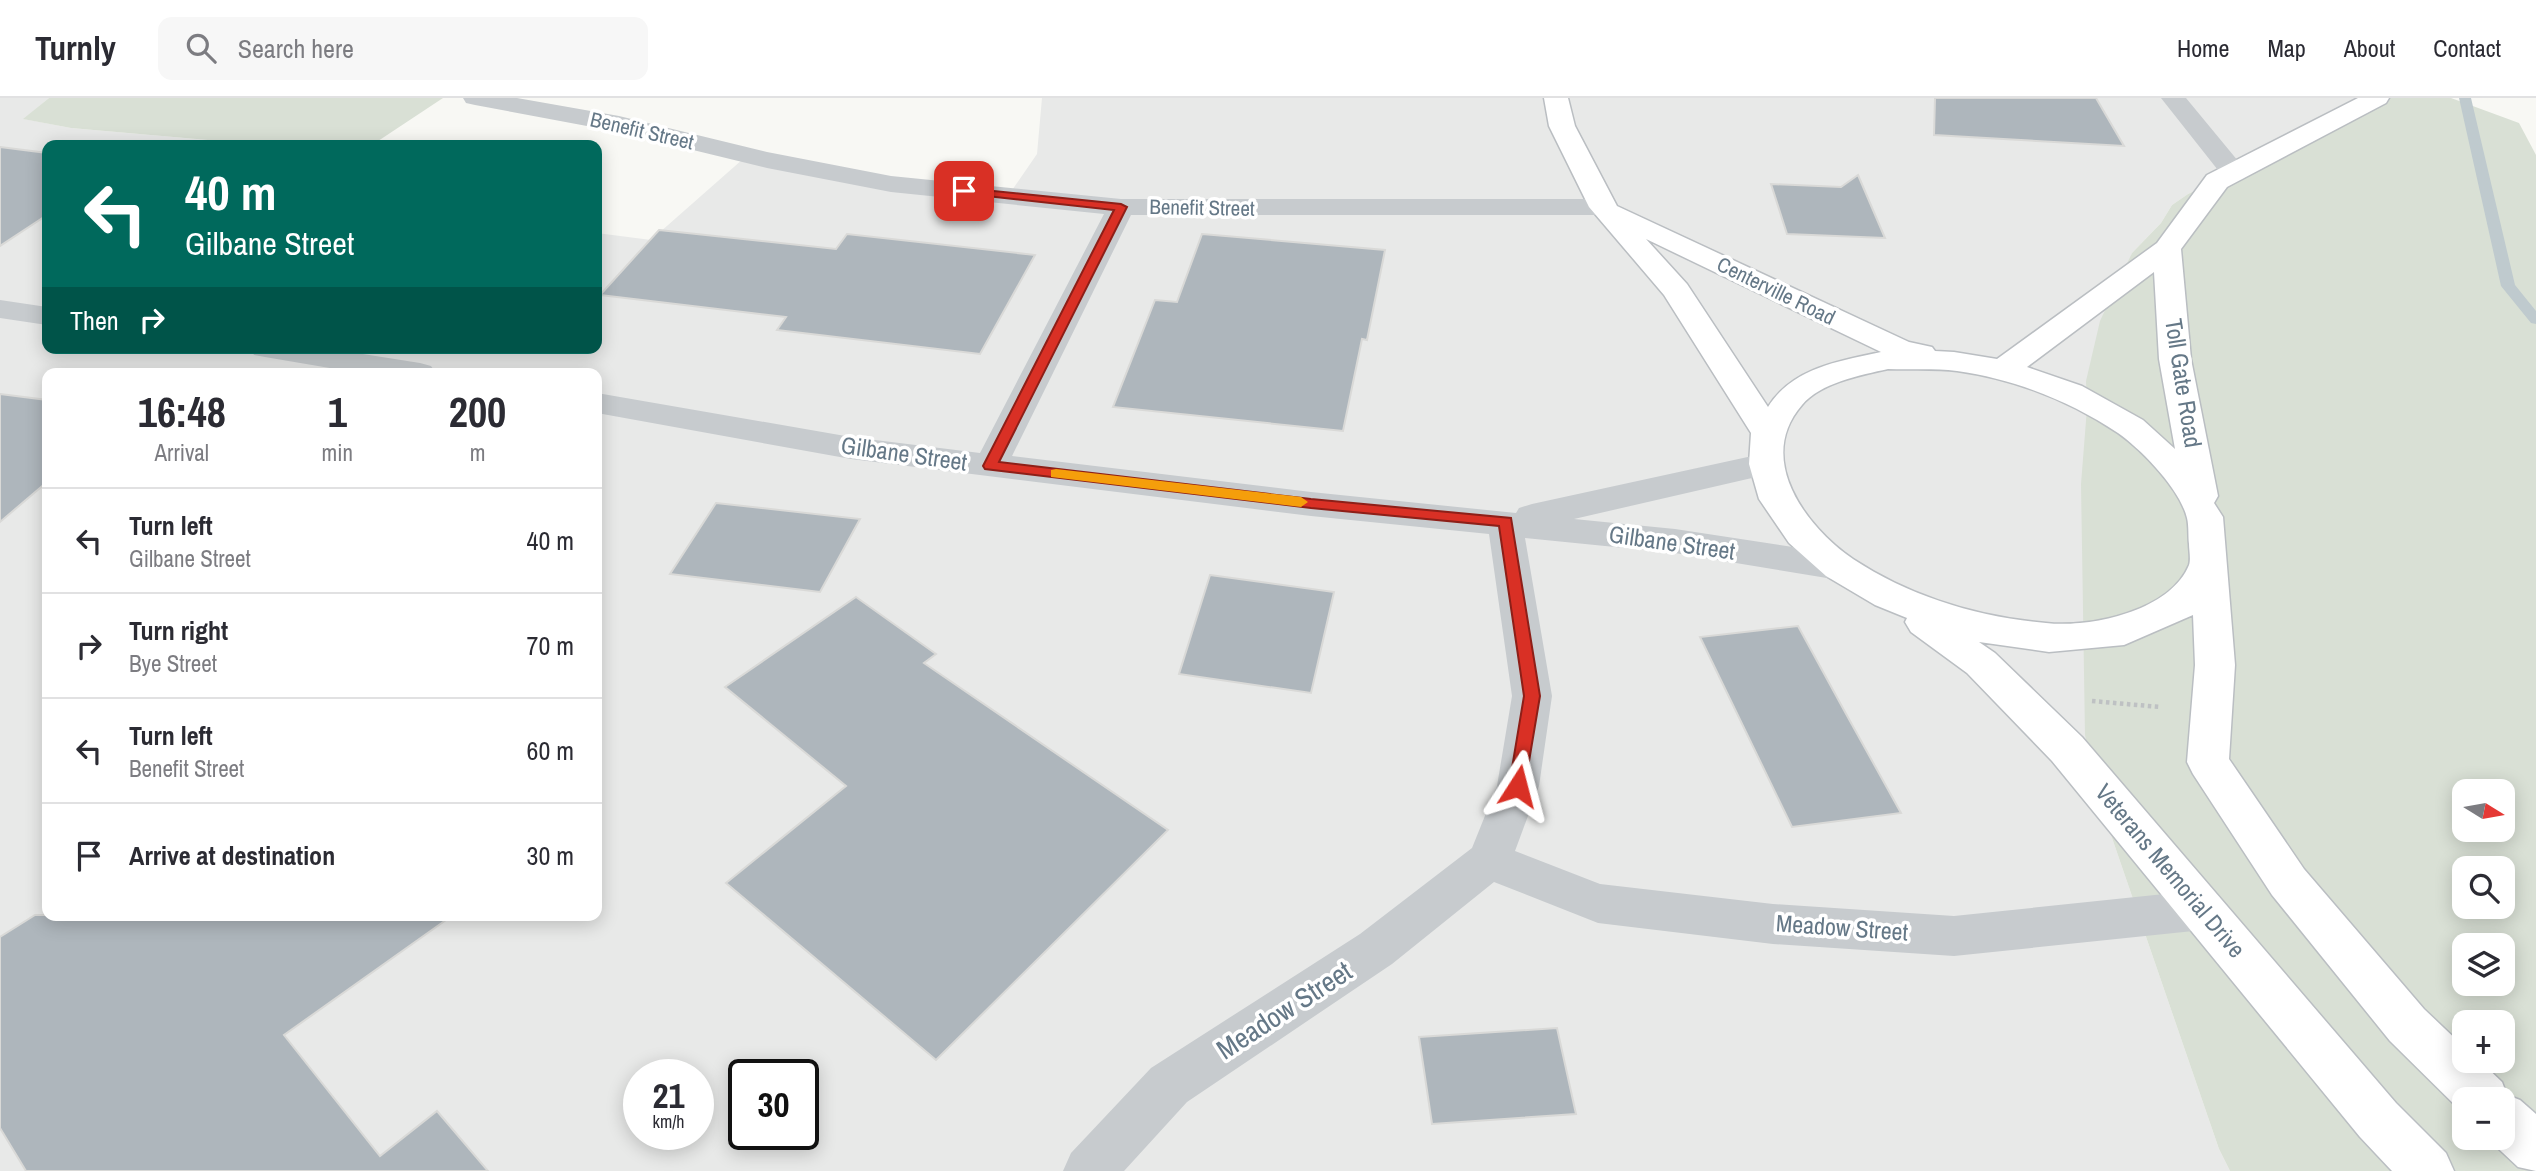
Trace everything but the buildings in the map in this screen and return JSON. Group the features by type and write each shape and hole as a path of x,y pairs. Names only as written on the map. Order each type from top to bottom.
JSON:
{"main road":[{"path":"1556,98 1562,126 1603,207 1676,290 1767,449 1777,499 1802,534 1839,567 1888,596 1967,626 2049,638 2124,631 2179,606 2207,567"},
{"path":"2003,370 2167,249 2217,181 2377,98"},
{"name":"Centerville Road","path":"1603,207 1899,349 1954,362"},
{"name":"Toll Gate Road","path":"2167,249 2175,359 2205,517 2207,567"},
{"path":"1767,449 1790,397 1832,372 1888,360 1954,362 2003,370 2071,393 2131,427 2178,470 2205,517"},
{"path":"2207,567 2215,665 2208,762 2288,882 2407,1026 2471,1087"},
{"name":"Veterans Memorial Drive","path":"1888,596 1981,663 2067,750 2378,1120 2428,1171"},
{"path":"2515,1129 2536,1149"}],"street":[{"name":"Benefit Street","path":"475,98 619,124 767,160 891,184 1121,207 1603,207"},
{"path":"2173,98 2234,173"},
{"path":"990,466 1121,207"},
{"path":"0,309 42,315"},
{"path":"302,354 389,368"},
{"name":"Gilbane Street","path":"602,404 851,447 990,466 1675,541 1839,567"},
{"name":"Gilbane Street","path":"1505,522 1767,449"},
{"path":"1489,860 1518,786 1532,696 1505,522"},
{"name":"Meadow Street","path":"1089,1171 1169,1085 1376,950 1489,860 1598,903 1787,925 1954,936 2203,910"}],"path":[{"path":"2085,701 2161,707"}],"shaded area":[{"path":"0,98 49,98 24,119 71,128 209,140 42,140 42,354 602,354 602,234 651,240 743,159 1008,196 1037,154 1042,98 2381,98 2188,194 2172,205 2161,223 2132,253 2087,408 2100,803 2219,1149 2230,1171 0,1171"},
{"path":"49,98 443,98 380,140 209,140 71,128 23,119"},
{"path":"2381,98 2451,98 2519,123 2536,155 2536,1171 2230,1171 2219,1149 2100,803 2085,735 2081,484 2087,408 2086,381 2100,321 2132,253 2161,223 2172,205 2188,194"}],"waterway":[{"path":"2465,98 2508,286 2536,320"}],"slow traffic":[{"path":"1056,473 1301,502"}],"route":[{"path":"964,191 1121,207 990,466 1505,522 1532,696 1518,786"}]}
